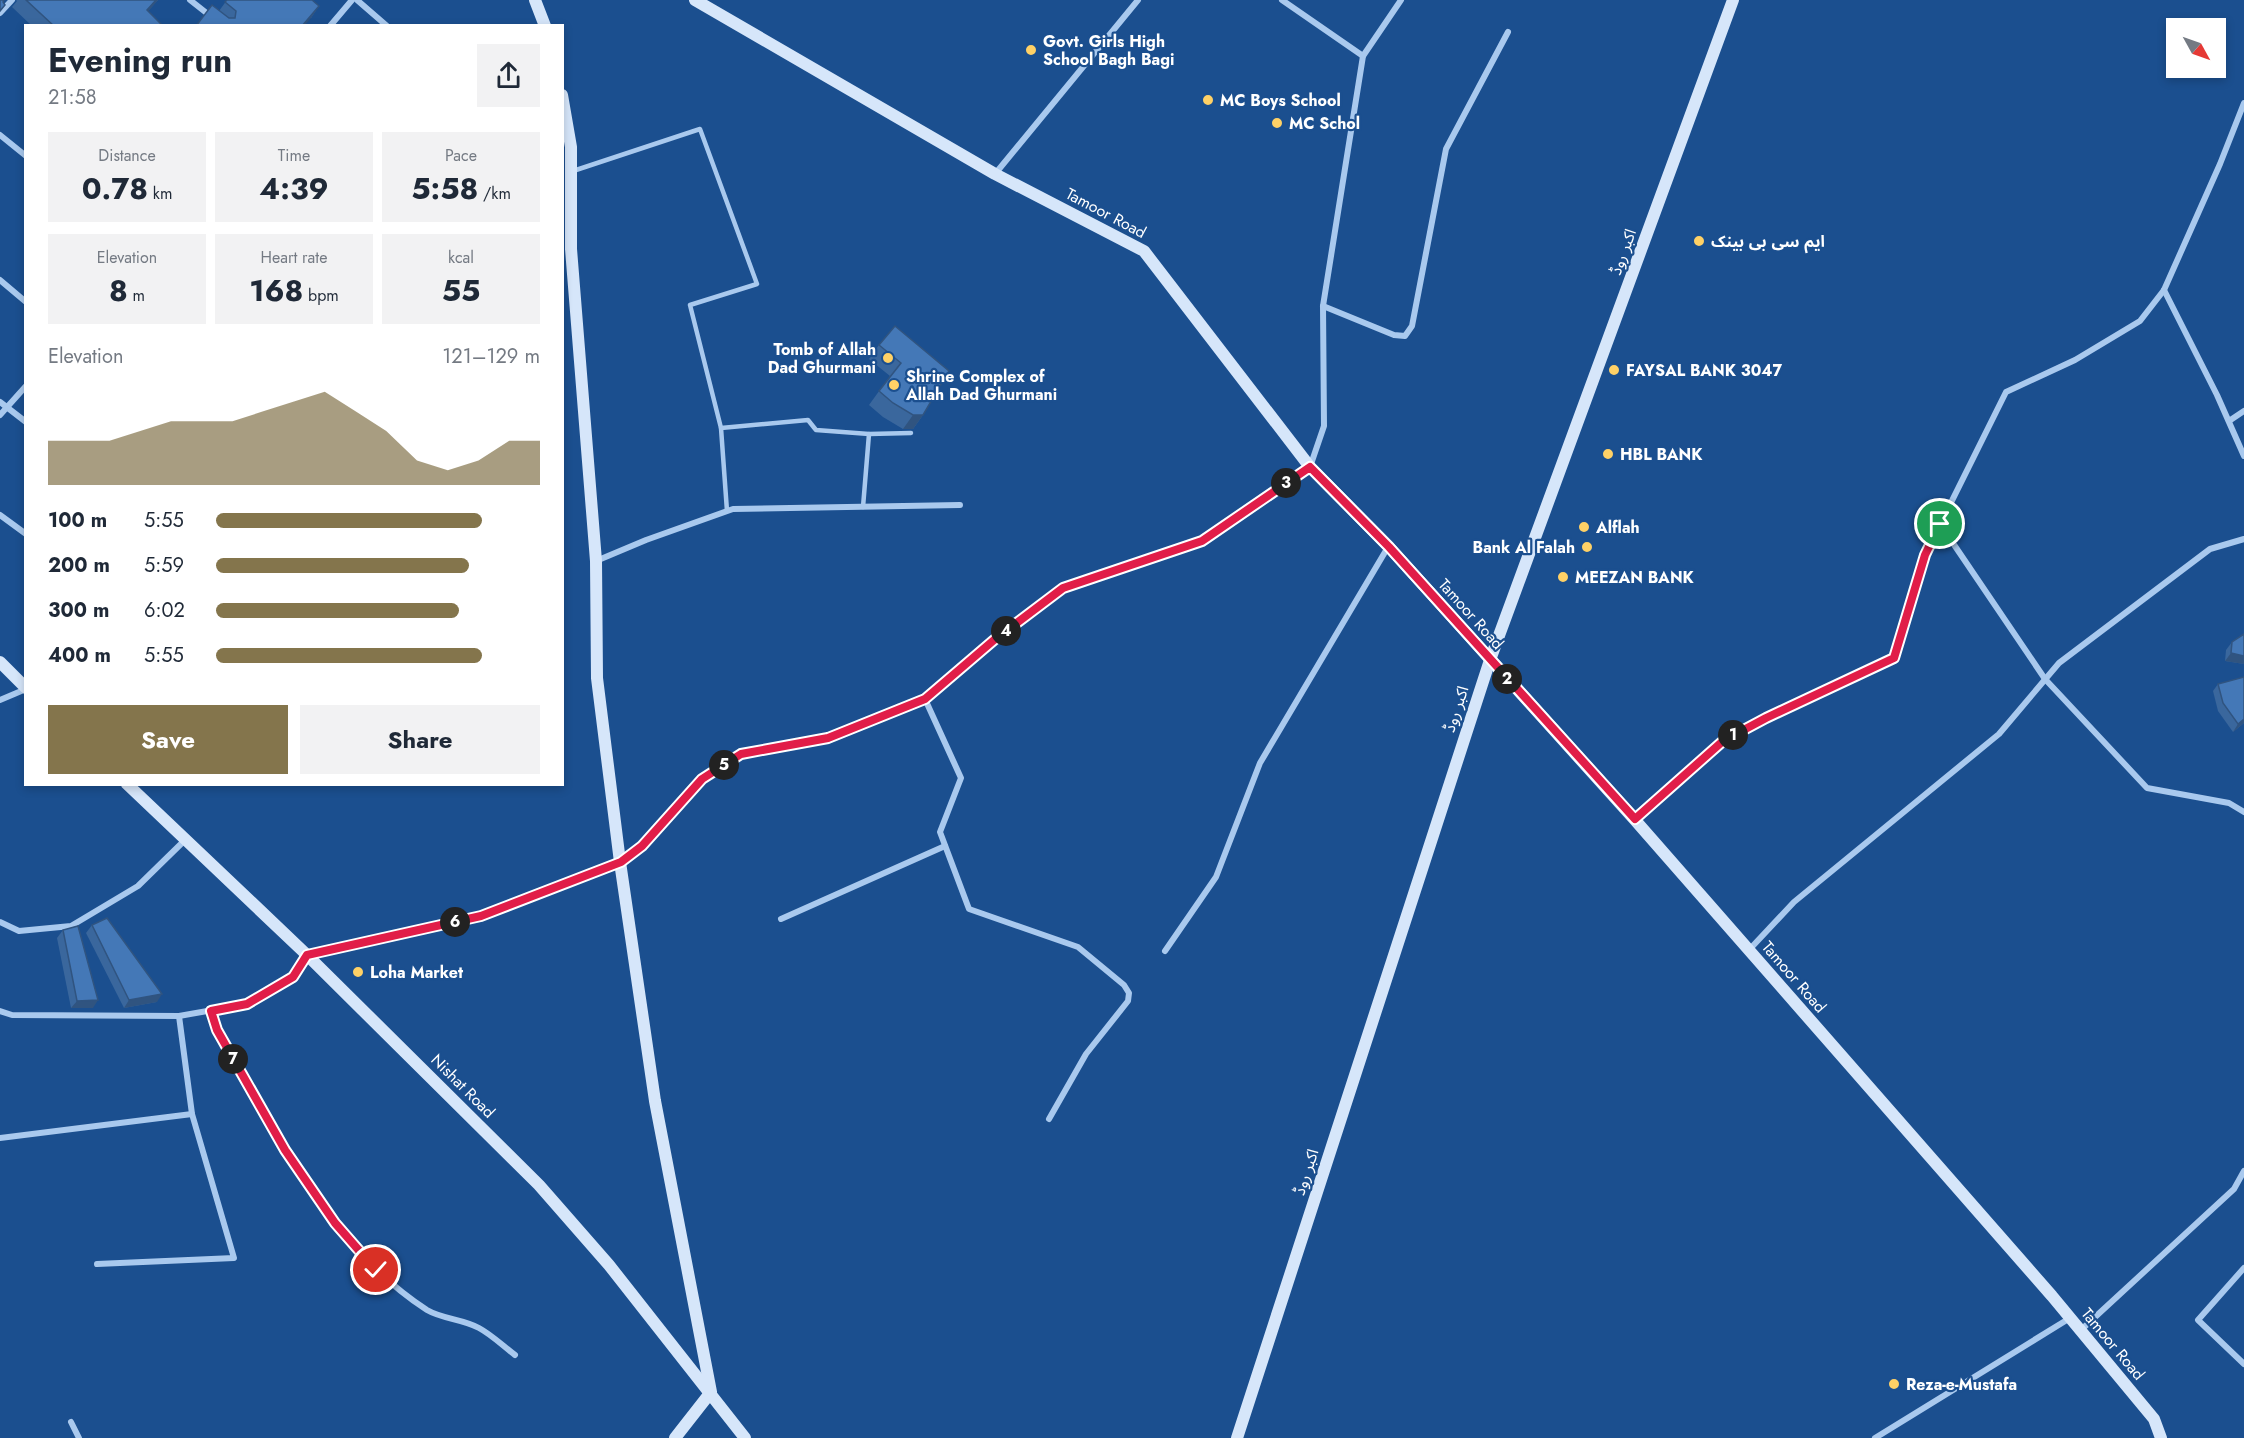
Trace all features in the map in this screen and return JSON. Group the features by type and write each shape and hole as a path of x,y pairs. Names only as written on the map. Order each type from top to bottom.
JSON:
{"street":[{"path":"0,13 12,0"},
{"path":"189,0 220,24"},
{"path":"332,24 352,0"},
{"path":"357,0 385,24"},
{"path":"535,0 544,24"},
{"name":"Tamoor Road","path":"695,0 995,174 1144,251 1310,467 1389,547 1635,819 2070,1318 2154,1419 2161,1438"},
{"path":"995,174 1138,0"},
{"path":"1282,0 1363,56"},
{"path":"0,1011 12,1015 178,1016 247,1004 293,977 307,955 481,916 621,862 642,846 702,779 741,754 828,738 925,699 994,640 1063,588 1202,541 1310,467 1324,426 1323,306 1363,56 1401,0"},
{"name":"اکبر روڈ","path":"1237,1438 1490,660 1733,0"},
{"path":"1323,306 1394,335 1405,336 1412,326 1446,149 1508,32"},
{"path":"1635,819 1723,741 1766,718 1894,658 1925,555 2006,392 2075,360 2140,321 2164,290 2244,104"},
{"path":"564,105 572,147 571,249 596,561 597,678 655,1101 711,1392 675,1438"},
{"path":"0,135 24,154"},
{"path":"0,280 24,300"},
{"path":"2164,290 2244,456"},
{"path":"0,415 24,388"},
{"path":"0,402 24,420"},
{"path":"2229,421 2244,411"},
{"path":"596,561 646,540 733,509 960,505"},
{"path":"0,515 24,533"},
{"path":"1940,524 2045,679 2147,788 2229,803 2244,812"},
{"path":"1749,950 1794,902 1999,734 2059,663 2210,549 2244,539"},
{"path":"1165,951 1216,877 1260,763 1389,547"},
{"path":"0,662 24,686"},
{"path":"0,700 24,689"},
{"path":"925,699 961,778 940,832 969,909 1078,947 1124,985 1129,993 1128,1001 1086,1054 1049,1119"},
{"name":"Nishat Road","path":"129,786 307,955 539,1185 609,1264 746,1438"},
{"path":"0,922 19,931 71,926 138,886 185,840"},
{"path":"781,919 945,846"},
{"path":"211,1011 217,1030 285,1150 335,1223 369,1262 428,1311 478,1327 515,1355"},
{"path":"97,1264 234,1258 192,1114 178,1016"},
{"path":"0,1138 192,1114"},
{"path":"2081,1331 2234,1190 2244,1171"},
{"path":"2244,1268 2198,1320 2244,1364"},
{"path":"1875,1438 2070,1318"},
{"path":"71,1422 79,1438"}],"lane":[{"path":"571,172 700,129 757,284 690,305 721,428 727,511"},
{"path":"721,428 808,420 816,430 869,434 910,433"},
{"path":"863,507 869,434"}],"building":[{"path":"0,0 4,0 5,5 0,11"},
{"path":"26,0 156,0 147,10 161,24 52,24"},
{"path":"227,0 312,0 319,6 304,24 198,24 212,5 229,18 235,18 236,11 225,2"},
{"path":"895,326 949,371 923,415 913,415 879,391 901,363 879,345"},
{"path":"2244,634 2244,656 2231,653 2232,642"},
{"path":"2244,677 2244,719 2238,724 2223,703 2218,684"},
{"path":"107,918 162,994 129,1000 92,925"},
{"path":"78,926 98,1000 77,1001 63,930"}],"place":[{"name":"Govt. Girls High School Bagh Bagi","path":"1031,50"},
{"name":"MC Boys School","path":"1208,100"},
{"name":"MC Schol","path":"1277,123"},
{"name":"ایم سی بی بینک","path":"1699,241"},
{"name":"Tomb of Allah Dad Ghurmani","path":"888,358"},
{"name":"FAYSAL BANK 3047","path":"1614,370"},
{"name":"Shrine Complex of Allah Dad Ghurmani","path":"894,385"},
{"name":"HBL BANK","path":"1608,454"},
{"name":"Alflah","path":"1584,527"},
{"name":"Bank Al Falah","path":"1587,547"},
{"name":"MEEZAN BANK","path":"1563,577"},
{"name":"Loha Market","path":"358,972"},
{"name":"Reza-e-Mustafa","path":"1894,1384"}],"route":[{"path":"376,1270 335,1223 285,1150 217,1030 211,1011 247,1004 293,977 307,955 481,916 621,862 642,846 702,779 741,754 828,738 925,699 994,640 1063,588 1202,541 1310,467 1389,547 1635,819 1723,741 1766,718 1894,658 1925,555 1940,524"}]}
